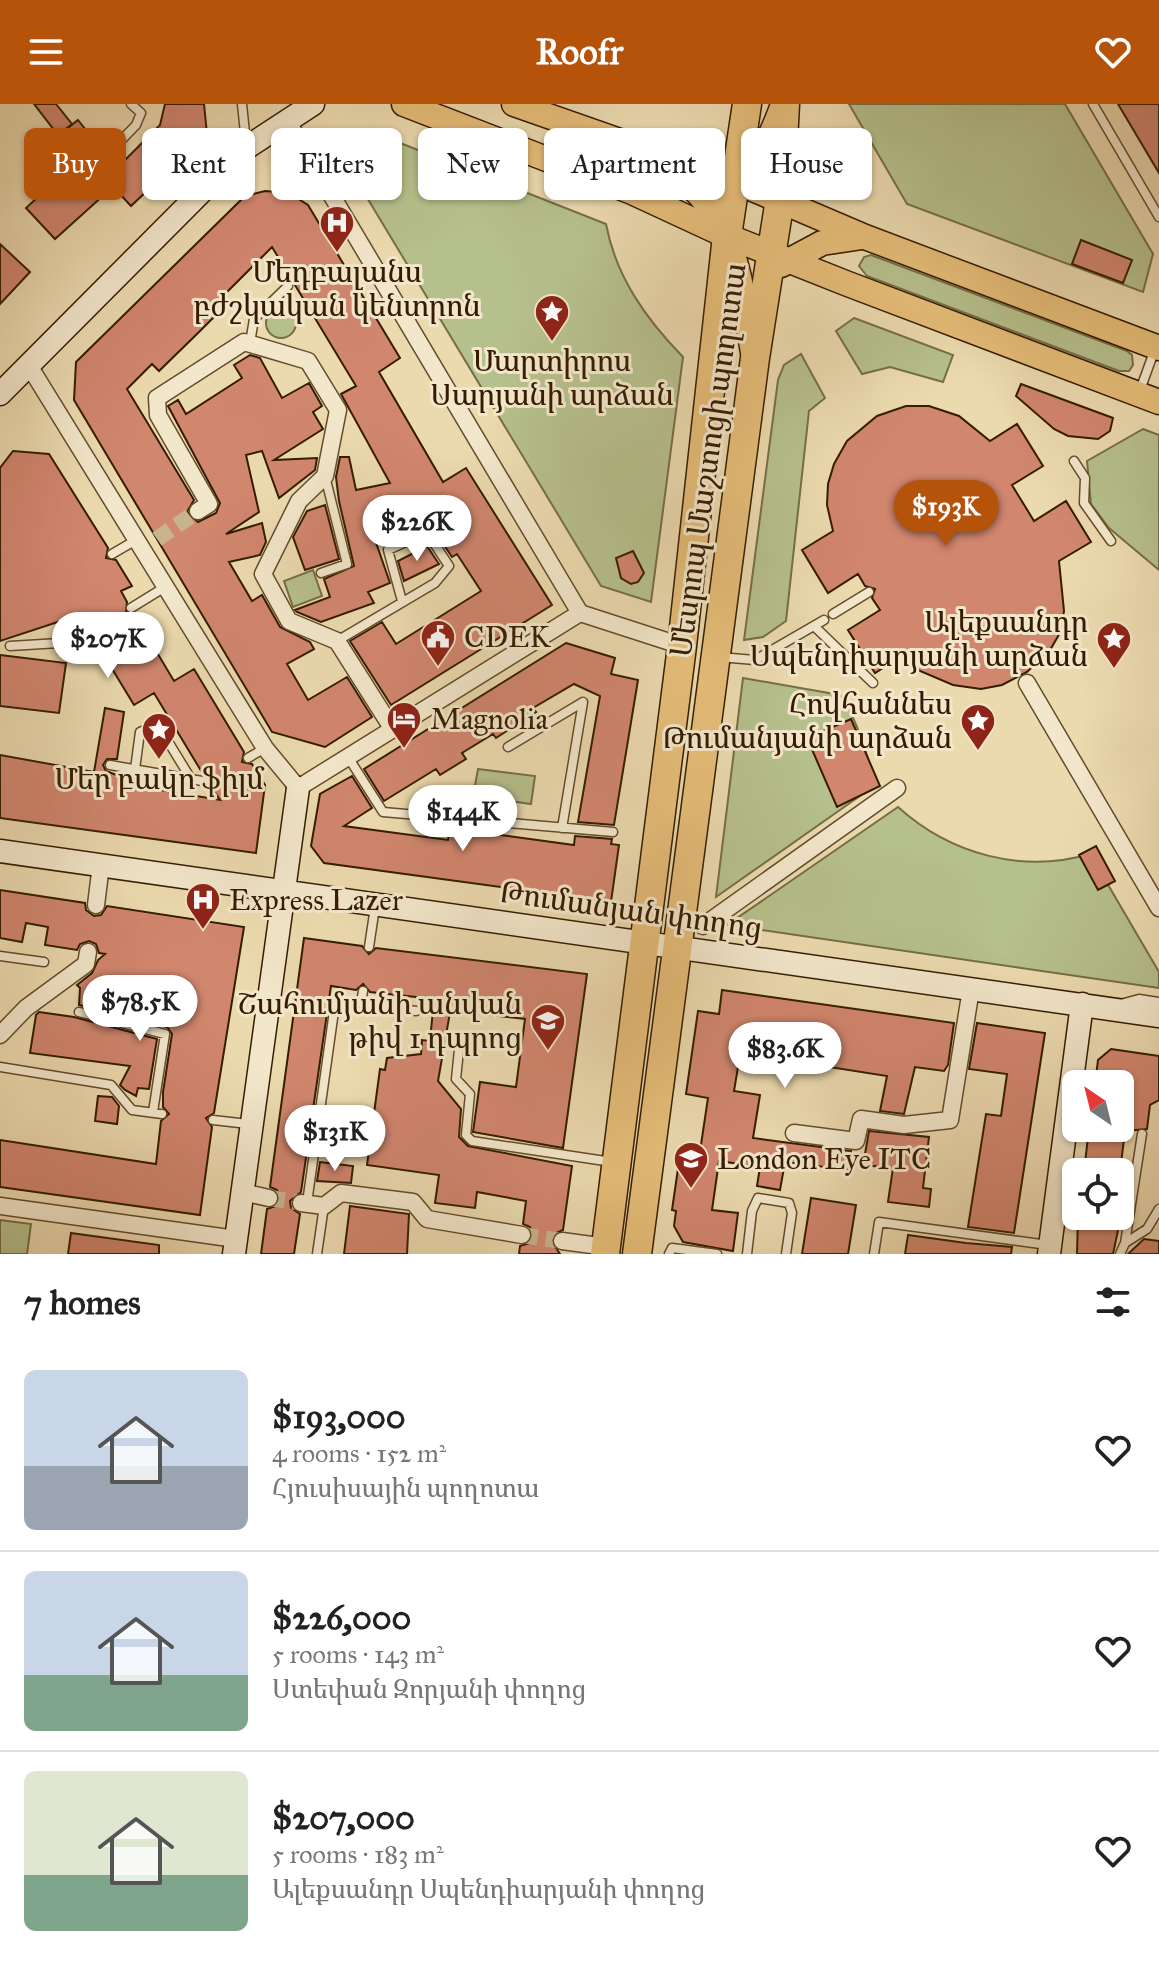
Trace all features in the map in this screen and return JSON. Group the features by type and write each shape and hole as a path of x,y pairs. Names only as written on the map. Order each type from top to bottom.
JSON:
{"highway":[{"name":"Մեսրոպ Մաշտոցի պողոտա","path":"606,1250 682,646 715,368 727,236 747,104"},
{"name":"Մեսրոպ Մաշտոցի պողոտա","path":"783,128 784,104"},
{"name":"Մեսրոպ Մաշտոցի պողոտա","path":"637,1254 755,358 775,263 780,200"}],"main road":[{"path":"404,104 544,158"},
{"path":"514,104 580,128"},
{"path":"725,183 734,181 763,149 784,104"},
{"path":"725,178 741,184"},
{"path":"649,200 727,236 775,263 1149,398"},
{"path":"702,200 727,236 737,263 755,358"},
{"path":"782,200 865,237 1158,344"},
{"path":"715,368 729,316 775,263 822,243 865,237"}],"street":[{"path":"255,143 313,104"},
{"path":"288,122 580,613 682,646"},
{"path":"0,394 194,200"},
{"path":"198,511 209,504 158,415 157,398 244,342 308,361 338,410 325,476 299,501 263,574 289,621 337,641 392,728"},
{"path":"28,364 145,542 166,586 265,748 298,788"},
{"path":"0,1206 235,1247 281,890 298,788 580,613"},
{"path":"1027,683 1159,908"},
{"path":"703,926 897,788"},
{"name":"Թումանյան փողոց","path":"0,851 1159,1016"},
{"path":"96,905 101,865"},
{"path":"0,1035 26,1008 86,964 88,952"},
{"path":"794,1133 856,1141 861,1119 904,1125 950,1120 971,989"},
{"path":"1049,1249 1093,1006"},
{"path":"242,1192 269,1198"},
{"path":"311,1204 341,1193 413,1202 427,1219 522,1235"},
{"path":"562,1241 606,1250"}],"lane":[{"path":"126,135 136,125 141,113 131,104"},
{"path":"242,104 245,128"},
{"path":"1093,104 1159,217"},
{"path":"250,344 254,319 277,293 288,286"},
{"path":"1149,398 1158,344"},
{"path":"1074,461 1085,478 1084,503 1111,541"},
{"path":"321,573 347,564 325,476"},
{"path":"337,641 435,583 449,566 430,537 412,539 388,550 402,601"},
{"path":"112,554 145,542"},
{"path":"131,608 166,586"},
{"path":"833,614 869,592"},
{"path":"715,656 755,660 824,620"},
{"path":"814,626 873,683"},
{"path":"10,646 76,642 91,633"},
{"path":"508,747 583,702 562,828"},
{"path":"135,769 140,732 158,725 191,779"},
{"path":"248,758 265,748"},
{"path":"347,756 383,812 613,832"},
{"path":"110,765 208,782"},
{"path":"369,947 376,903"},
{"path":"0,956 44,962"},
{"path":"363,991 361,1003 416,1011"},
{"path":"1093,1006 1139,999 1159,1002"},
{"path":"317,1254 311,1204 334,1011"},
{"path":"0,1067 111,1085 132,1110 157,1113 165,1034 79,1012"},
{"path":"459,1050 456,1079 470,1094 465,1127 466,1135 472,1141 617,1163"},
{"path":"213,1120 251,1125"},
{"path":"1120,1254 1125,1243 1142,1134"},
{"path":"747,1254 752,1211 758,1198 789,1203 792,1213 786,1254"},
{"path":"1125,1243 1147,1229 1159,1209"},
{"path":"874,1254 879,1222 1049,1249"},
{"path":"669,1254 672,1248 717,1254"}],"green space":[{"path":"849,104 1065,104 1153,254 1143,292 907,204 872,144 872,128 863,128"},
{"path":"402,144 418,150 418,200 528,200 528,193 606,224 617,262 634,296 683,357 651,602 601,586 368,200 402,200"},
{"path":"871,255 1127,351 1132,355 1133,365 1129,371 1119,371 867,276 859,266 864,257"},
{"path":"281,308 292,312 296,323 292,334 281,338 270,334 266,323 270,312"},
{"path":"854,318 953,355 943,382 890,367 862,374 836,331"},
{"path":"801,354 825,398 809,411 786,621 763,637 744,640 778,380 784,365"},
{"path":"1143,429 1159,435 1159,570 1109,528 1091,504 1087,461"},
{"path":"313,570 322,596 293,607 284,581"},
{"path":"743,678 840,695 857,727 877,784 716,897"},
{"path":"478,769 535,776 531,804 473,796"},
{"path":"898,807 940,837 988,856 1039,862 1090,854 1159,972 1159,988 727,925"},
{"path":"0,1220 31,1224 27,1254 0,1254"}],"building":[{"path":"34,104 56,104 72,124 67,128 53,128"},
{"path":"165,104 204,104 206,128 157,128"},
{"path":"1118,104 1159,104 1159,173"},
{"path":"78,120 84,128 68,128"},
{"path":"142,143 142,196 131,206 125,200 126,159"},
{"path":"271,192 271,200 300,200 308,205 400,358 379,372 443,482 466,468 552,605 391,705 350,641 382,622 396,644 481,591 457,554 452,557 440,539 446,536 429,508 396,527 372,531 390,583 368,592 374,603 321,622 295,610 330,597 324,579 354,566 339,501 336,477 340,457 349,457 356,490 390,483 341,394 356,386 272,247 208,311 214,317 199,332 159,371 152,364 127,389 194,500 187,512 198,522 216,513 220,503 168,406 178,400 186,414 242,378 234,365 250,355 260,358 282,398 309,383 322,406 313,412 323,429 274,460 317,458 315,470 279,498 262,451 246,455 259,512 226,534 262,523 266,542 260,555 229,562 252,601 262,595 280,627 310,642 314,649 287,664 308,700 347,677 372,717 325,747 272,732 74,400 76,362 241,200 255,200 255,194"},
{"path":"35,200 98,200 55,239 26,208"},
{"path":"1081,240 1132,260 1123,283 1072,264"},
{"path":"0,244 30,272 0,304"},
{"path":"1021,384 1113,418 1110,431 1098,439 1068,436 1054,429 1016,396"},
{"path":"906,406 929,406 959,416 990,441 1017,424 1043,466 1012,485 1034,521 1066,501 1091,542 1059,561 1064,611 1060,633 1050,650 1027,672 1002,685 981,689 953,685 920,671 903,655 875,673 848,630 880,610 872,598 875,589 865,586 858,574 828,593 802,550 833,531 827,505 828,484 834,464 847,441 877,416"},
{"path":"13,451 49,454 108,548 106,558 116,560 132,586 121,591 127,602 126,612 134,614 174,681 194,669 244,752 242,762 252,764 265,785 256,853 0,818 0,755 94,772 105,708 124,712 117,759 107,759 103,765 106,771 119,776 118,783 220,800 212,788 214,779 203,774 154,693 134,705 94,639 97,629 87,627 79,615 0,641 0,468"},
{"path":"325,505 339,559 305,570 293,537 307,511"},
{"path":"427,546 439,564 404,581 398,561"},
{"path":"633,551 644,573 638,582 631,584 621,578 616,558"},
{"path":"566,643 615,658 611,674 638,680 614,825 578,822 600,696 574,684 533,708 536,712 496,738 493,734 462,753 466,759 440,775 436,769 384,801 364,769"},
{"path":"0,655 66,663 59,713 0,706"},
{"path":"851,719 880,786 837,807 807,738"},
{"path":"352,776 372,808 344,826 448,840 450,828 574,845 575,836 612,839 611,844 619,845 611,902 324,863 311,846 320,794"},
{"path":"1096,846 1115,881 1098,890 1079,855"},
{"path":"0,890 85,903 86,910 94,916 101,915 107,906 244,927 214,1113 206,1118 212,1127 200,1215 0,1187 0,1140 156,1164 161,1121 169,1114 163,1107 163,1092 172,1034 167,1027 79,1005 80,988 77,985 92,973 105,954 99,953 96,944 89,941 80,944 77,950 45,945 48,927 26,923 22,942 0,938"},
{"path":"304,938 362,946 369,954 376,948 587,974 563,1148 473,1132 480,1082 516,1087 525,1019 489,1015 491,1007 452,1001 438,1081 461,1109 459,1137 468,1146 572,1166 563,1230 554,1234 551,1240 560,1254 519,1254 520,1246 530,1243 533,1236 530,1227 523,1224 526,1201 477,1192 475,1208 435,1203 439,1175 367,1165 380,1069 385,1070 387,1058 421,1054 422,1040 430,1041 434,999 370,992 363,984 356,990 331,986 301,1192 290,1201 291,1208 300,1214 294,1254 261,1254 267,1209 276,1206 280,1200 277,1190 270,1187"},
{"path":"722,990 954,1023 948,1065 944,1071 915,1067 904,1114 880,1111 887,1076 791,1061 793,1050 742,1043 734,1091 760,1095 753,1138 851,1151 849,1170 785,1162 780,1190 757,1186 760,1167 719,1161 712,1210 738,1213 733,1251 683,1242 674,1226 676,1211 672,1210 680,1155 699,1158 708,1098 686,1094 698,1011 719,1014"},
{"path":"39,1012 74,1017 157,1039 149,1089 138,1088 136,1096 120,1085 130,1066 30,1053"},
{"path":"977,1023 1045,1033 1014,1233 968,1227 986,1114 1001,1116 1007,1074 969,1069"},
{"path":"1111,1049 1159,1056 1159,1100 1150,1105 1147,1129 1134,1130 1134,1070 1097,1070 1098,1060"},
{"path":"98,1096 112,1097 119,1106 117,1124 95,1121"},
{"path":"869,1131 929,1137 923,1188 931,1189 929,1207 888,1202 893,1168 863,1165"},
{"path":"1087,1142 1124,1142 1122,1158 1086,1158"},
{"path":"320,1162 353,1166 351,1183 317,1181"},
{"path":"811,1198 856,1205 848,1254 802,1254"},
{"path":"350,1206 409,1214 407,1254 344,1254"},
{"path":"1078,1230 1118,1230 1113,1254 1077,1254"},
{"path":"71,1233 159,1245 159,1254 68,1254"},
{"path":"908,1235 1012,1247 1011,1254 905,1254"},
{"path":"1144,1239 1159,1241 1159,1254 1128,1254"}],"tunnel":[{"path":"157,539 198,511"},
{"path":"269,1198 301,1203"},
{"path":"522,1235 562,1241"}],"place":[{"name":"Մեդբալանս բժշկական կենտրոն","path":"337,254"},
{"name":"Մարտիրոս Սարյանի արձան","path":"552,343"},
{"name":"CDEK","path":"438,668"},
{"name":"Ալեքսանդր Սպենդիարյանի արձան","path":"1114,670"},
{"name":"Magnolia","path":"404,750"},
{"name":"Հովհաննես Թումանյանի արձան","path":"978,752"},
{"name":"Մեր բակը ֆիլմ","path":"159,761"},
{"name":"Express Lazer","path":"203,931"},
{"name":"Շահումյանի անվան թիվ 1 դպրոց","path":"548,1052"},
{"name":"London Eye ITC","path":"691,1190"}]}
